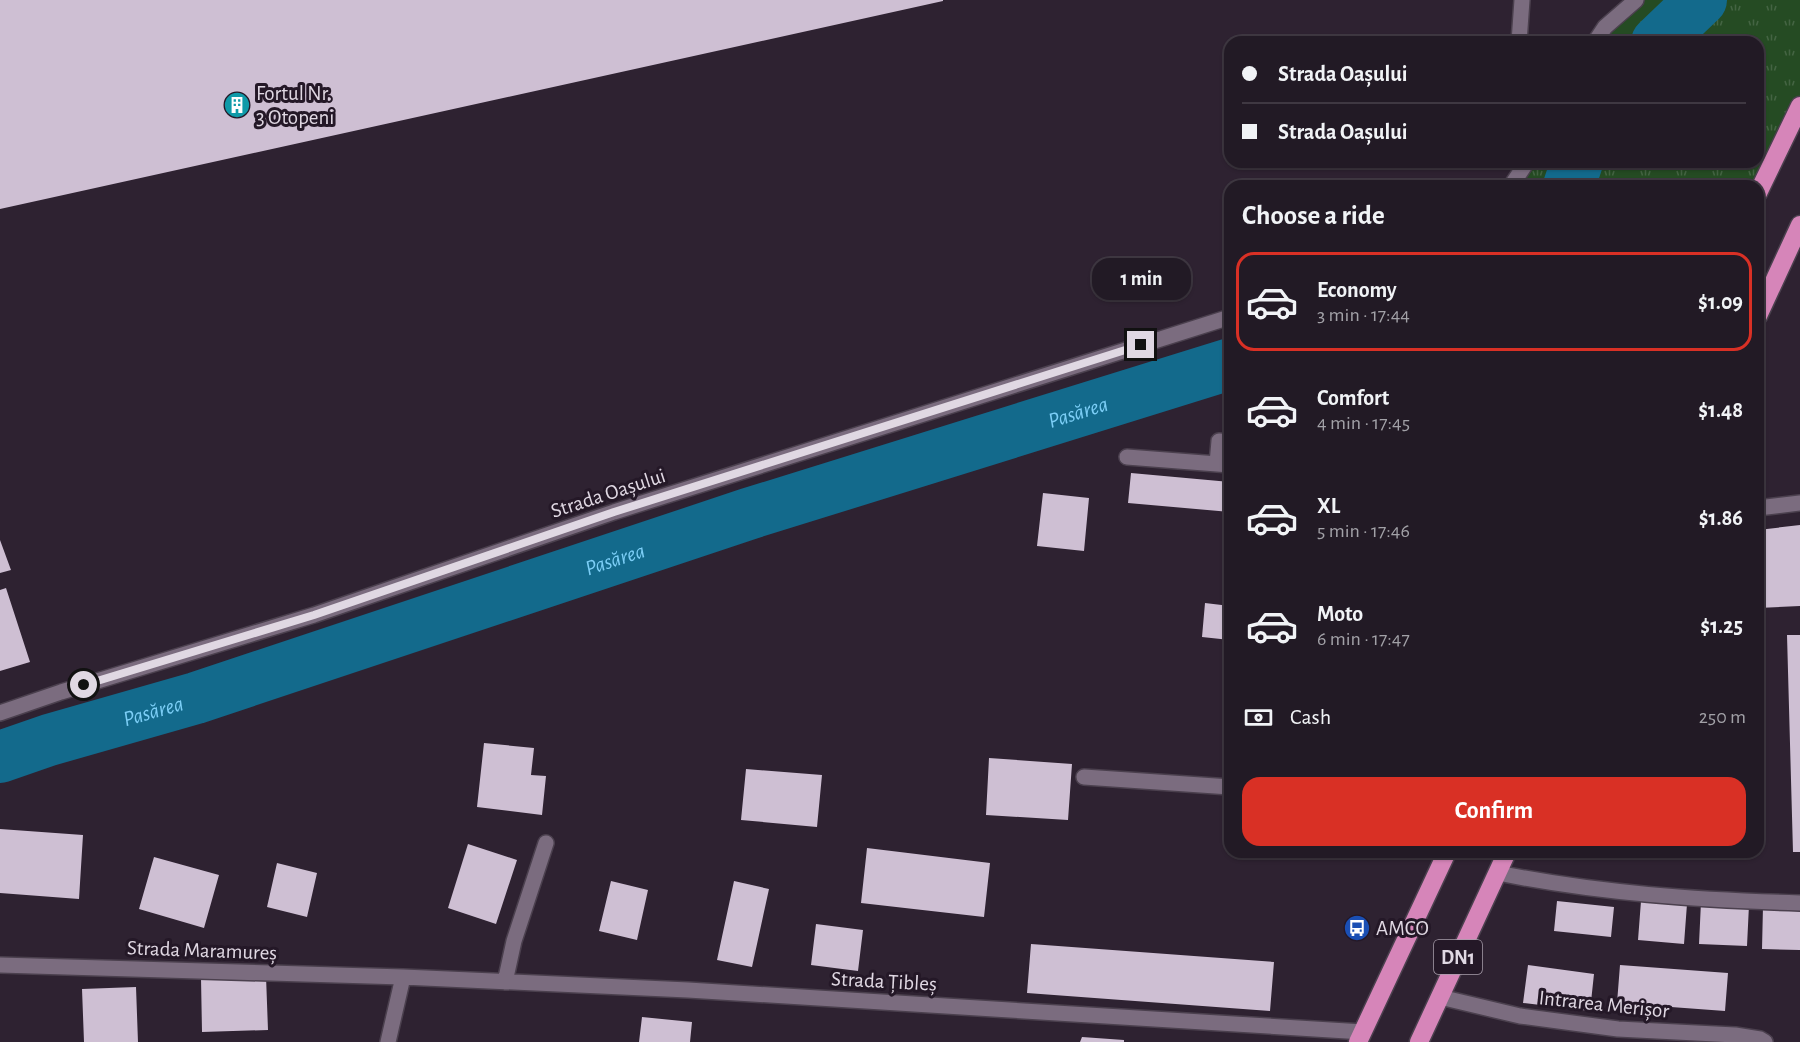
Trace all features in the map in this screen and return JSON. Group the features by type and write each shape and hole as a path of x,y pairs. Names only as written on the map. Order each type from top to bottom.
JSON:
{"highway":[{"path":"1764,181 1800,106"},
{"path":"1764,303 1800,225"},
{"name":"DN1","path":"1360,1037 1444,858"},
{"name":"DN1","path":"1419,1042 1504,858"}],"street":[{"path":"1519,36 1522,0"},
{"path":"1599,36 1605,27 1636,0"},
{"name":"Strada Oașului","path":"0,713 314,615 614,512 1224,319"},
{"path":"1127,457 1224,465 1220,441 1224,441"},
{"path":"1764,507 1800,503"},
{"path":"1084,777 1224,787"},
{"path":"505,982 514,941 546,843"},
{"path":"1498,873 1617,892 1730,901 1800,903"},
{"name":"Strada Maramureș","path":"0,964 403,977"},
{"path":"388,1042 403,977"},
{"name":"Strada Țibleș","path":"403,977 688,990 1360,1037"},
{"name":"Intrarea Merișor","path":"1440,997 1520,1016 1618,1029 1641,1036 1735,1035 1765,1042"}],"green space":[{"path":"1636,0 1800,0 1800,106 1761,180 1515,180 1523,168 1764,168 1764,36 1601,36"}],"building":[{"name":"Fortul Nr. 3 Otopeni","path":"0,0 943,0 943,1 0,209"},
{"path":"1131,473 1224,481 1224,511 1128,503"},
{"path":"1043,493 1089,498 1084,551 1037,546"},
{"path":"1800,525 1800,606 1764,608 1764,529"},
{"path":"0,540 11,570 0,573"},
{"path":"6,588 30,662 0,671 0,590"},
{"path":"1205,603 1224,605 1224,639 1202,637"},
{"path":"1787,635 1800,635 1800,852 1793,852"},
{"path":"484,743 534,748 531,775 546,776 542,815 477,807"},
{"path":"989,758 1072,764 1068,820 986,815"},
{"path":"746,769 822,775 817,827 741,820"},
{"path":"0,829 83,835 79,899 0,893"},
{"path":"468,844 517,860 496,924 448,908"},
{"path":"867,848 990,863 984,917 861,903"},
{"path":"154,857 219,875 204,928 139,909"},
{"path":"277,863 317,873 307,917 267,907"},
{"path":"611,881 648,890 637,940 599,931"},
{"path":"734,881 769,889 752,967 717,960"},
{"path":"1557,901 1614,907 1611,937 1554,931"},
{"path":"1641,901 1687,904 1684,944 1638,940"},
{"path":"1701,902 1749,905 1747,946 1699,944"},
{"path":"1763,906 1800,907 1800,950 1762,949"},
{"path":"816,924 863,930 858,971 811,965"},
{"path":"1031,944 1274,962 1270,1011 1027,993"},
{"path":"1528,965 1594,974 1590,1011 1523,1003"},
{"path":"1620,965 1728,973 1725,1011 1617,1003"},
{"path":"266,976 268,1030 202,1032 201,978"},
{"path":"136,987 138,1042 84,1042 82,989"},
{"path":"642,1017 692,1022 690,1042 639,1042"},
{"path":"1082,1037 1124,1040 1124,1042 1080,1042"}],"waterway":[{"name":"Pasărea","path":"1663,36 1701,0"},
{"name":"Pasărea","path":"1571,180 1575,168"},
{"name":"Pasărea","path":"0,757 49,740 196,698 748,514 1224,366"}],"place":[{"name":"Fortul Nr. 3 Otopeni","path":"237,105"},
{"name":"AMCO","path":"1357,928"}],"route":[{"path":"84,685 314,615 614,512 1141,345"}]}
